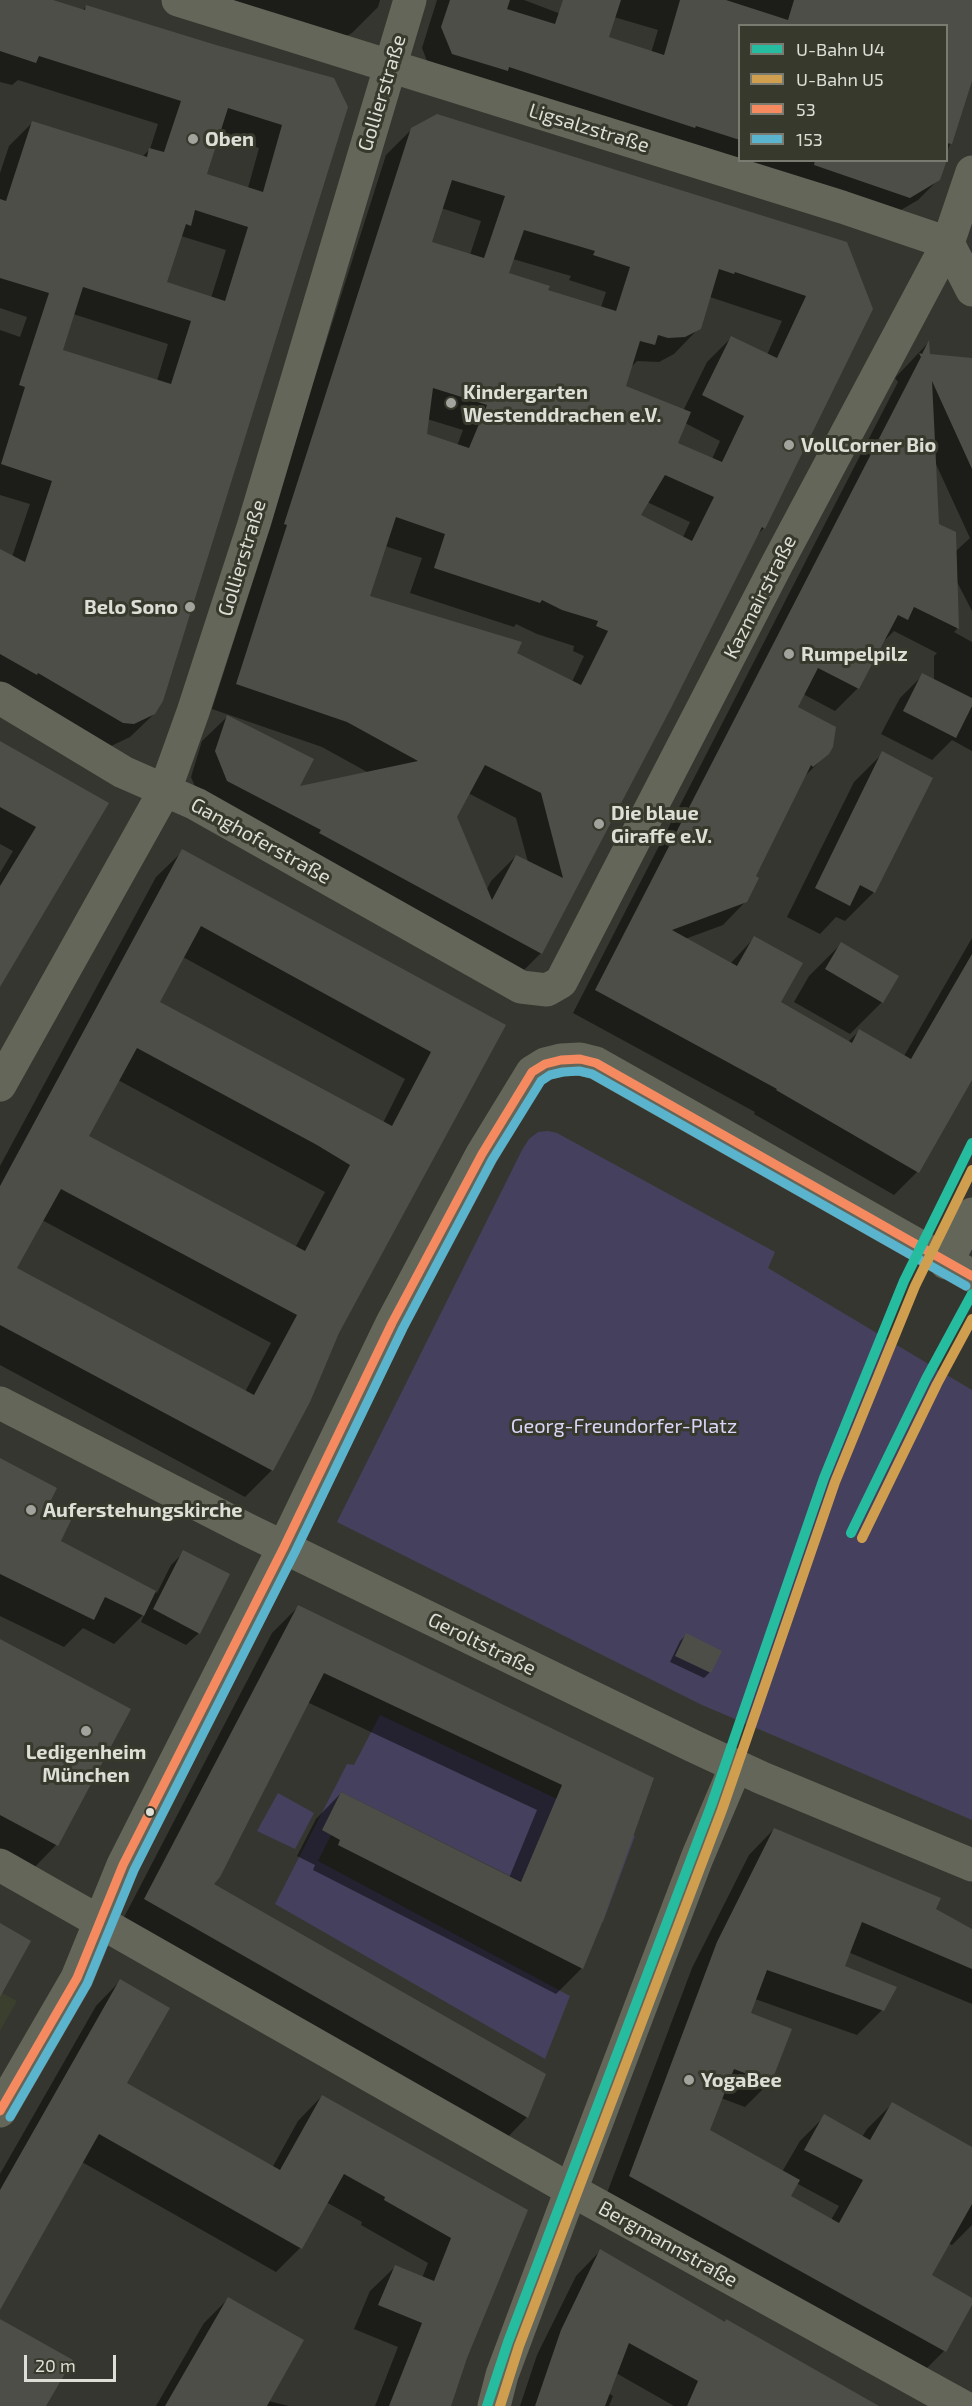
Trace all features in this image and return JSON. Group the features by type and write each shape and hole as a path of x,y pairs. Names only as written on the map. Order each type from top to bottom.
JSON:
{"street":[{"name":"Ligsalzstraße","path":"178,0 842,207 948,243"},
{"name":"Gollierstraße","path":"0,1085 165,790 194,712 254,524 410,0"},
{"name":"Kazmairstraße","path":"521,987 547,990 561,982 568,970 777,564 948,243 972,172"},
{"path":"948,243 972,290"},
{"name":"Ganghoferstraße","path":"0,698 123,772 196,804 521,987"},
{"path":"0,2111 77,1978 123,1865 284,1547 392,1323 482,1154 532,1072 545,1064 561,1060 580,1059 596,1063 959,1269 972,1214"},
{"name":"Geroltstraße","path":"0,1403 284,1547 736,1766 972,1865"},
{"path":"494,2406 502,2375 571,2190 697,1858 736,1766"},
{"name":"Bergmannstraße","path":"0,1865 571,2190 962,2406"}],"shaded area":[{"path":"0,1923 31,1941 2,1993 17,2001 0,2031"}],"green space":[{"name":"Georg-Freundorfer-Platz","path":"538,1132 557,1133 775,1252 768,1268 972,1390 972,1820 702,1705 337,1522 522,1150 529,1139"},
{"path":"380,1715 635,1836 603,1922 341,1792 322,1830 331,1835 318,1861 570,1996 545,2059 275,1904 347,1764 354,1765"},
{"path":"278,1793 314,1813 295,1849 257,1831"}],"building":[{"path":"0,0 53,0 85,10 86,5 334,78 348,107 163,701 155,714 134,724 123,723 38,673 37,675 0,654 0,549 25,562 52,481 1,464 25,387 19,385 49,293 0,278 0,199 6,201 32,121 147,157 149,148 164,152 181,101 39,56 36,63 0,51","holes":["228,108 282,125 263,192 207,174","195,210 248,227 225,301 167,282 186,224 191,226","83,287 191,321 171,384 63,350"]},
{"path":"450,0 510,0 507,9 555,24 563,0 621,0 609,37 664,55 680,0 726,0 788,20 794,0 972,0 972,81 952,144 948,143 948,24 738,24 738,139 696,126 695,128 509,67 508,71 452,54 441,27"},
{"path":"437,114 847,242 873,309 765,529 762,527 671,708 542,954 319,833 321,830 227,781 215,751 227,715 314,759 300,786 418,761 347,722 236,684 287,525 284,524 411,128","holes":["452,180 505,196 484,258 432,242","524,230 595,251 593,255 630,267 616,311 548,290 550,286 509,273","719,269 734,274 735,272 806,296 777,358 731,336 702,395 744,416 722,462 678,443 691,412 626,386 640,341 655,345 658,335 668,338 685,337 701,329","433,388 487,405 469,448 427,434","665,475 714,497 692,541 641,515","396,517 445,534 434,568 540,603 542,600 562,610 598,621 596,626 608,631 581,685 517,653 522,642 370,596","485,765 541,793 563,878 516,855 492,900 457,817"]},
{"path":"815,162 946,162 940,180 910,198 814,165"},
{"path":"929,340 930,354 972,358 972,469 932,381 939,524 956,532 959,629 914,607 908,620 898,615 859,689 818,668 798,707 836,727 833,747 829,754 813,767 811,765 756,876 759,878 747,902 672,930 737,966 754,936 803,963 781,1002 852,1043 859,1029 911,1059 972,954 972,1080 919,1173 777,1089 595,990 921,357 919,353 922,354"},
{"path":"922,673 972,698 972,706 956,738 903,711"},
{"path":"0,741 109,803 0,987 0,886 36,827 0,807"},
{"path":"882,751 933,778 875,893 860,885 850,906 815,888"},
{"path":"182,849 506,1025 339,1333 310,1402 273,1471 0,1325 0,1186","holes":["201,926 431,1052 392,1126 160,1002","137,1048 350,1165 305,1251 89,1136","61,1189 297,1315 254,1395 17,1268"]},
{"path":"841,942 899,976 883,1003 825,969"},
{"path":"0,1458 57,1488 49,1504 73,1516 61,1541 156,1591 144,1616 105,1597 94,1620 0,1574"},
{"path":"183,1550 230,1574 200,1634 153,1609"},
{"path":"298,1605 654,1778 604,1918 583,1969 338,1845 340,1840 322,1830 341,1792 521,1882 562,1785 324,1673 220,1877 214,1884 546,2074 528,2118 144,1899"},
{"path":"686,1633 722,1651 711,1673 675,1656"},
{"name":"Ledigenheim München","path":"0,1639 131,1709 58,1846 0,1815"},
{"path":"774,1828 941,1898 936,1909 972,1929 972,1969 862,1922 845,1966 897,1987 884,2011 767,1970 751,2013 792,2029 771,2083 734,2069 710,2130 800,2180 791,2196 839,2223 863,2180 804,2150 824,2114 870,2140 892,2102 972,2147 972,2204 932,2275 972,2298 972,2305 946,2352 629,2176 717,1942"},
{"path":"0,1923 31,1941 0,1997"},
{"path":"120,1979 170,2008 127,2083 280,2170 322,2095 528,2210 467,2358 451,2406 389,2406 422,2323 378,2305 395,2265 434,2281 451,2238 344,2174 302,2249 99,2134 0,2310 0,2190"},
{"path":"600,2249 725,2322 726,2319 879,2406 687,2406 698,2381 629,2343 605,2406 535,2406 561,2330"},
{"path":"228,2297 304,2340 267,2406 165,2406"},
{"path":"0,2319 73,2360 46,2406 0,2406"}],"metro line":[{"name":"U4","path":"487,2406 508,2342 711,1806 824,1478 904,1281 972,1143"},
{"name":"U5","path":"500,2406 519,2346 722,1810 835,1482 915,1286 972,1170"},
{"name":"U4","path":"851,1533 926,1379 972,1294"},
{"name":"U5","path":"862,1538 937,1384 972,1319"}],"transit line":[{"name":"53","path":"0,2111 77,1978 123,1865 284,1547 392,1323 482,1154 532,1072 545,1064 561,1060 580,1059 596,1063 972,1276"},
{"name":"153","path":"10,2117 87,1984 134,1870 295,1552 403,1328 492,1160 541,1081 550,1075 563,1072 579,1071 592,1074 966,1286"}],"place":[{"name":"Oben","path":"193,139"},
{"name":"Kindergarten Westenddrachen e.V.","path":"451,403"},
{"name":"VollCorner Bio","path":"789,445"},
{"name":"Belo Sono","path":"190,607"},
{"name":"Rumpelpilz","path":"789,654"},
{"name":"Die blaue Giraffe e.V.","path":"599,824"},
{"name":"Auferstehungskirche","path":"31,1510"},
{"name":"Ledigenheim München","path":"86,1731"},
{"name":"YogaBee","path":"689,2080"}]}
